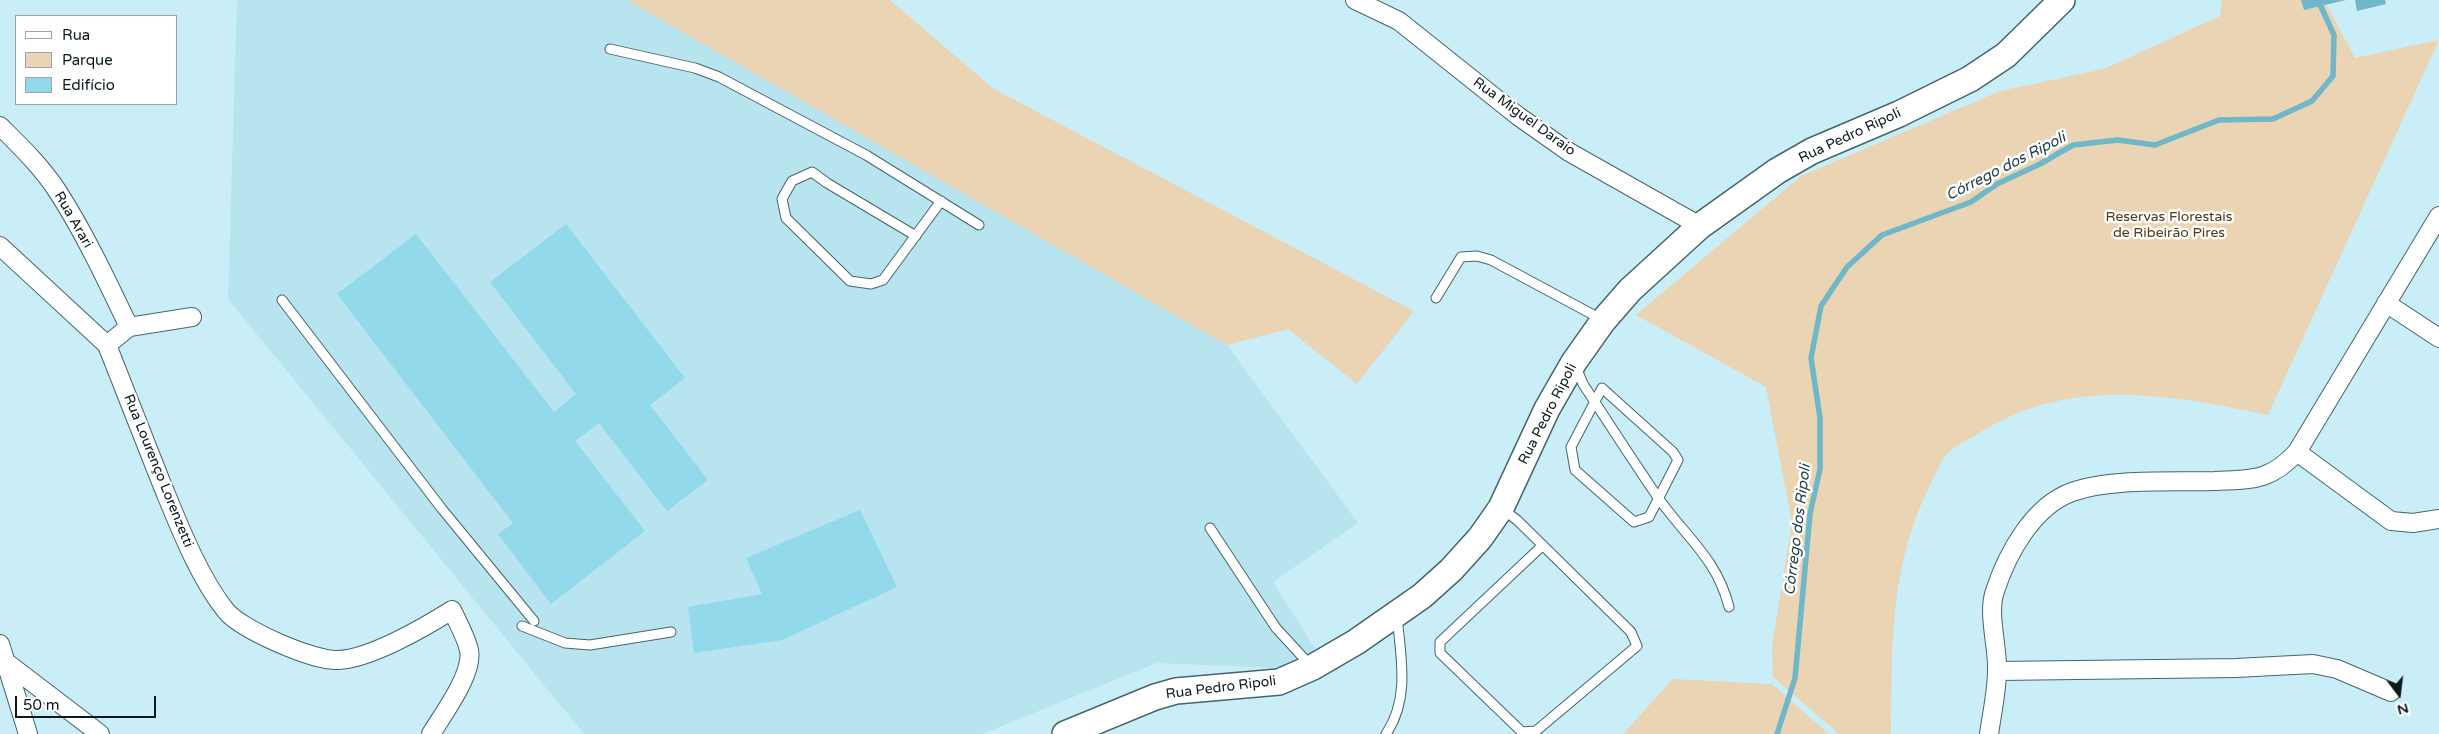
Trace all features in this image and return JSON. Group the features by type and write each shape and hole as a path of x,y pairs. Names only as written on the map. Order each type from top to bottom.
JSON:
{"street":[{"name":"Rua Miguel Daraio","path":"1356,0 1399,21 1518,116 1568,152 1700,226"},
{"name":"Rua Pedro Ripoli","path":"1065,734 1155,697 1176,691 1279,682 1313,667 1356,642 1422,596 1451,570 1480,538 1501,508 1547,409 1574,362 1603,320 1630,290 1700,226 1777,171 1812,151 1899,114 1970,79 2006,55 2062,0"},
{"name":"Rua Arari","path":"0,126 34,160 57,192 88,245 130,327"},
{"path":"1989,734 1998,671 1994,593 2011,551 2036,518 2050,505 2070,492 2100,485 2246,479 2275,473 2297,452 2439,216"},
{"path":"0,246 107,345 130,327 192,318"},
{"path":"2386,304 2439,338"},
{"name":"Rua Lourenço Lorenzetti","path":"107,345 182,533 217,598 227,612 242,625 303,652 324,659 340,660 360,655 418,632 452,610 470,651 468,665 463,680 431,734"},
{"path":"2297,452 2391,521 2413,524 2439,519"},
{"path":"0,644 28,734"},
{"path":"7,663 100,734"},
{"path":"1998,671 2236,668 2314,664 2337,669 2391,692"}],"lane":[{"path":"610,49 696,68 719,76 866,155 979,225"},
{"path":"916,236 827,183 812,172 792,182 782,199 786,218 850,281 871,284 883,280 916,236 941,201"},
{"path":"1436,298 1461,257 1477,256 1491,260 1603,320"},
{"path":"282,300 442,509 534,621"},
{"path":"1574,362 1583,384 1660,500 1715,568 1724,588 1729,607"},
{"path":"1602,388 1673,452 1678,460 1660,500 1649,518 1634,522 1575,470 1571,447 1594,401 1602,388"},
{"path":"1501,508 1517,520 1631,632 1637,646 1536,731 1522,732 1440,653 1440,642 1542,546"},
{"path":"1210,528 1276,628 1313,667"},
{"path":"1386,734 1396,720 1402,687 1396,614"},
{"path":"522,626 566,643 590,645 671,632"}],"shaded area":[{"path":"237,0 627,0 1227,345 1358,523 1273,582 1316,650 1279,668 1157,663 982,734 584,734 228,299"},
{"path":"2301,0 2346,0 2304,10"},
{"path":"2355,0 2385,0 2386,4 2357,11"}],"green space":[{"path":"627,0 890,0 994,89 1414,311 1357,384 1288,329 1227,345"},
{"name":"Reservas Florestais de Ribeirão Pires","path":"2222,0 2324,0 2355,58 2439,40 2268,415 2231,407 2157,396 2120,395 2084,397 2048,403 2013,415 1954,448 1942,460 1917,514 1900,576 1893,637 1891,734 1839,734 1773,677 1772,646 1792,523 1766,387 1636,315 1801,176 2000,91 2104,69 2220,16"},
{"path":"1673,679 1772,684 1829,734 1623,734"}],"building":[{"path":"566,224 685,378 650,405 708,480 667,511 599,423 575,441 645,531 551,604 498,534 513,523 337,294 416,234 554,412 576,394 490,282"},
{"path":"860,510 897,587 782,640 694,653 688,607 762,594 746,558"}],"waterway":[{"name":"Córrego dos Ripoli","path":"1777,734 1795,678 1810,514 1820,469 1820,418 1811,358 1821,306 1847,267 1882,235 1971,202 1997,184 2040,164 2073,145 2118,140 2155,145 2219,120 2273,119 2312,101 2333,76 2334,35 2318,0"}]}
